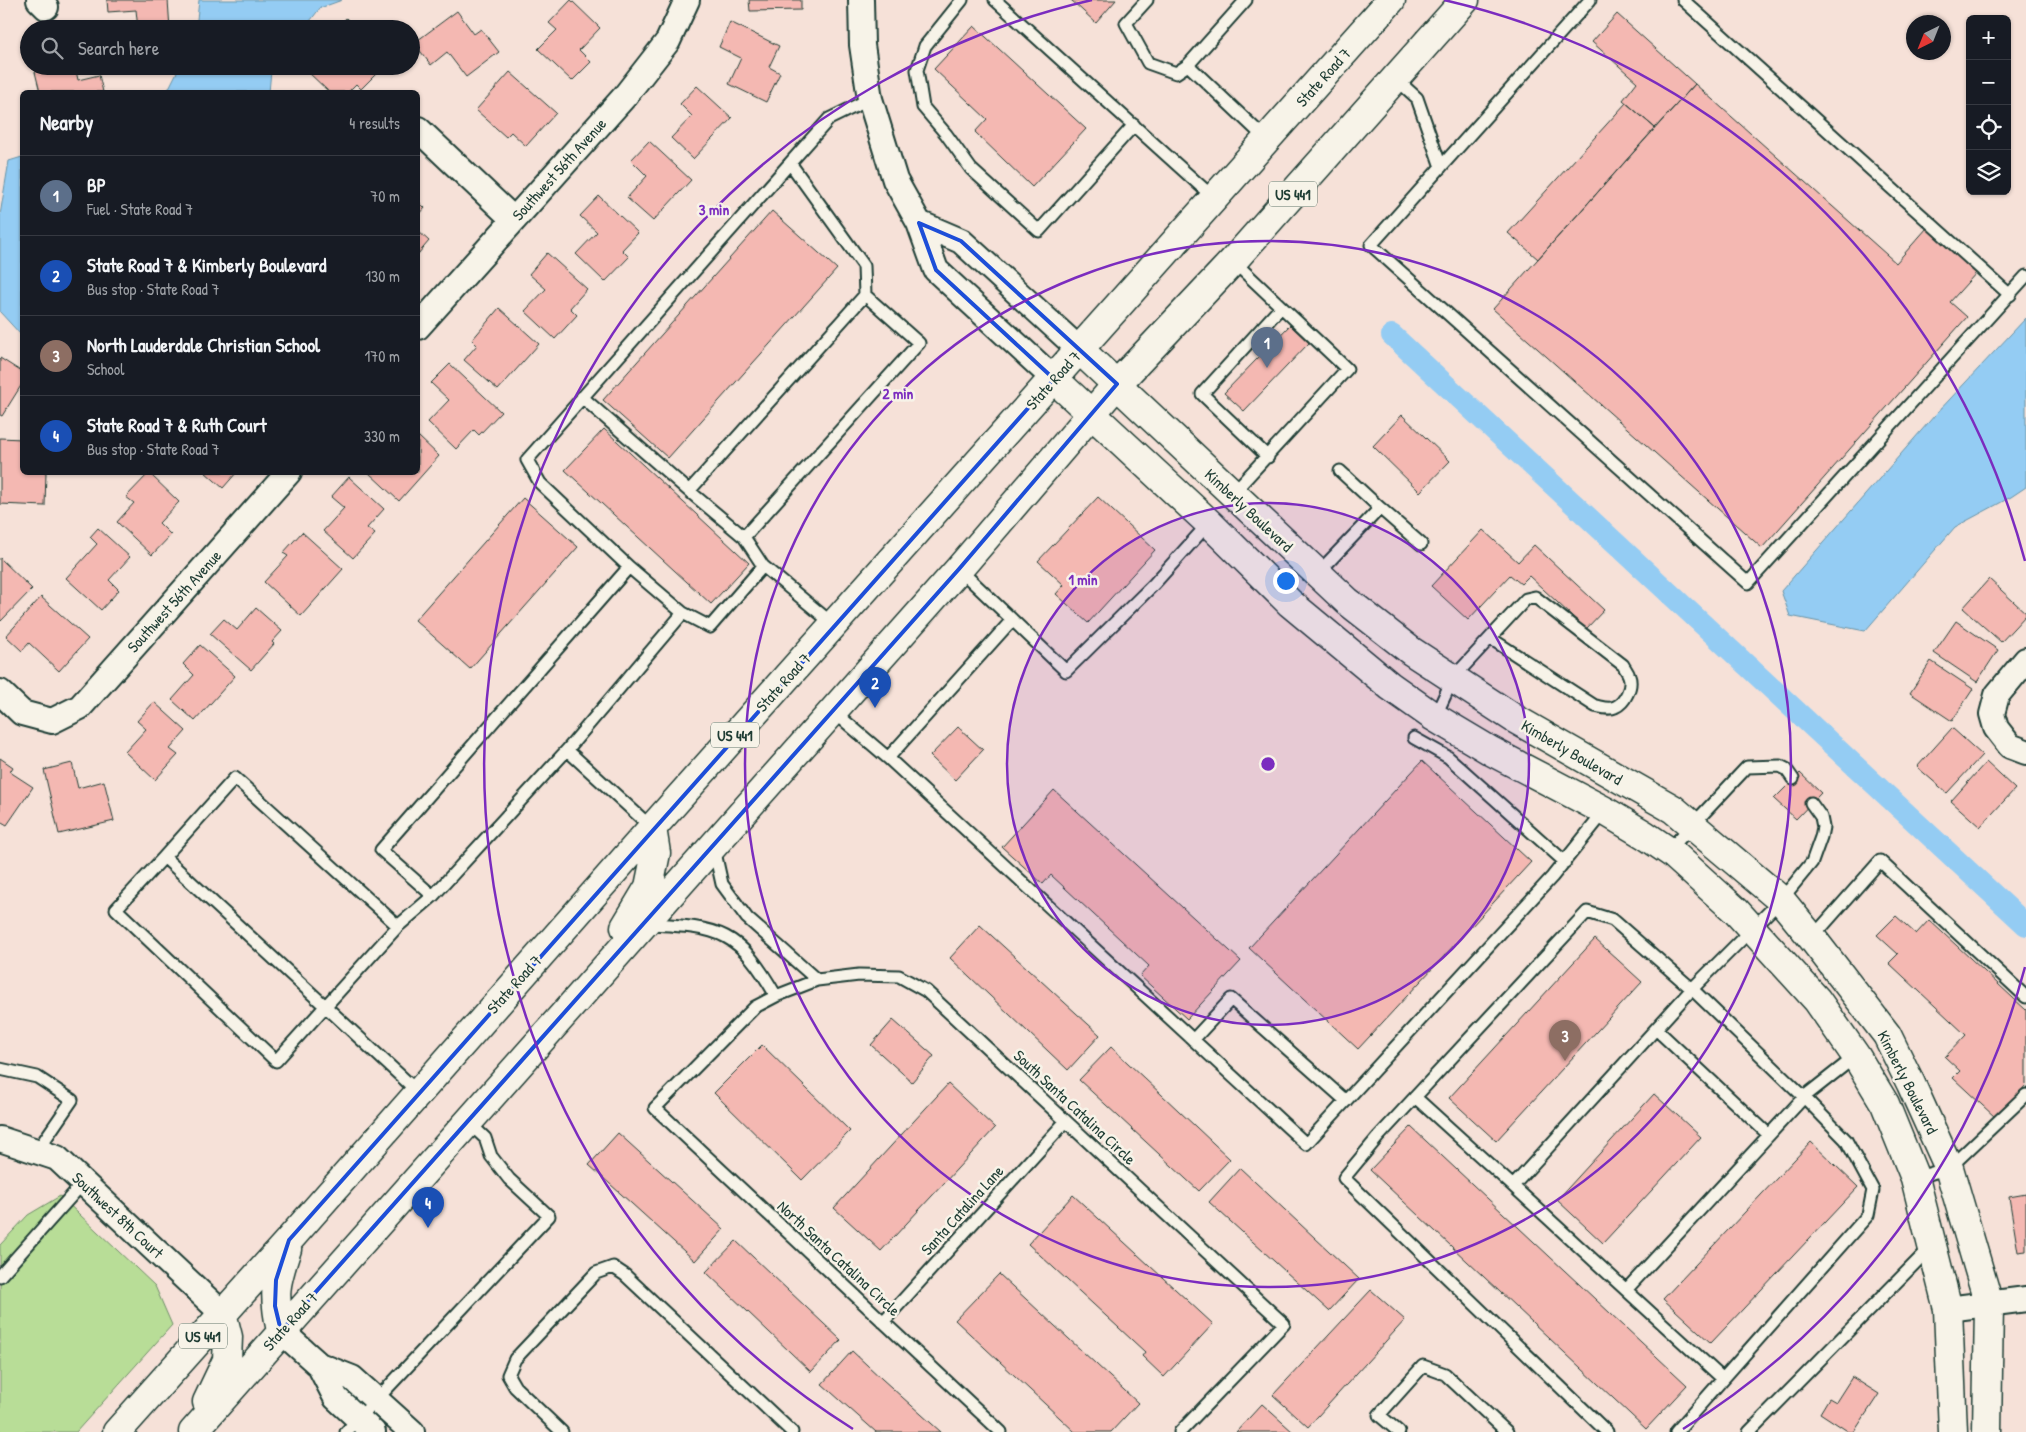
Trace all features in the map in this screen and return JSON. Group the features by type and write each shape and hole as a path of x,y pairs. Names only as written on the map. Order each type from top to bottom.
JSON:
{"main road":[{"name":"State Road 7","path":"117,1432 652,828 1392,0"},
{"name":"State Road 7","path":"193,1431 833,711 1117,384 1233,261 1465,0"},
{"name":"Kimberly Boulevard","path":"1080,350 1347,601 1411,651 1515,719 1673,810 1781,900 1886,1035 1911,1084 1949,1168 1988,1304 1987,1432"},
{"name":"Kimberly Boulevard","path":"1054,379 1209,523 1290,603 1390,686 1434,717 1491,751 1605,812 1668,850 1736,911 1817,1000 1856,1056 1885,1104 1915,1178 1948,1309 1953,1432"},
{"path":"595,978 648,887 656,852 652,828"},
{"path":"281,1331 275,1306 276,1280 289,1240"},
{"path":"193,1431 227,1360 228,1337 222,1313"}],"street":[{"name":"Southwest 56th Avenue","path":"420,325 630,90 668,41 687,0"},
{"name":"Kimberly Boulevard","path":"861,0 862,45 870,99 895,180 919,223 936,270 1054,379"},
{"path":"420,131 513,220"},
{"name":"Kimberly Boulevard","path":"919,223 961,241 1080,350"},
{"name":"Southwest 56th Avenue","path":"0,692 22,713 52,721 80,706 286,475"},
{"path":"2026,660 1997,695 1992,714 1996,728 2010,746 2026,752"},
{"name":"Southwest 8th Court","path":"0,1139 57,1158 222,1313"},
{"path":"1948,1309 2026,1299"},
{"path":"281,1331 319,1365 352,1378 412,1432"},
{"path":"319,1365 336,1398 359,1428"}],"lane":[{"path":"962,0 925,46 917,70 923,107 946,134 971,169 1039,231 1134,125"},
{"path":"995,0 1215,199"},
{"path":"1147,0 1126,23 1148,63 1176,73 1188,65 1246,0"},
{"path":"1590,0 1371,245 1748,583 2026,276"},
{"path":"1684,0 2010,294"},
{"path":"1188,65 1267,140"},
{"path":"1395,78 1417,98 1441,167"},
{"path":"764,566 710,627 683,613 629,567 540,483 527,460 829,119 870,99"},
{"path":"689,491 865,295 864,266 790,163"},
{"path":"1232,494 1347,369 1233,261"},
{"path":"744,536 919,343 865,295"},
{"path":"1268,457 1202,394 1281,307"},
{"path":"582,398 744,536 764,566 834,625"},
{"path":"1340,471 1421,544"},
{"path":"1318,573 1380,508"},
{"path":"959,568 1066,671 1154,584 1209,523"},
{"path":"433,896 381,850 629,567"},
{"path":"1434,717 1453,678 1526,599 1535,597 1623,665 1630,677 1629,689 1625,698 1617,707 1595,706 1490,638"},
{"path":"398,926 236,778 116,910 276,1061 398,926 433,896 567,750 683,613"},
{"path":"888,758 1012,620"},
{"path":"833,711 888,758 1306,1144 1565,862 1605,812"},
{"path":"1414,738 1448,757 1565,862"},
{"path":"567,750 652,828"},
{"path":"1668,850 1747,766 1780,766 1786,769 1793,779"},
{"path":"1513,1186 1692,989 1781,900 1812,862 1823,827 1820,817 1811,803"},
{"path":"714,845 722,884 747,918 817,980"},
{"path":"164,857 418,1092"},
{"path":"1812,938 1880,861 2026,997"},
{"path":"1607,1432 1344,1178 1414,1097 1587,912 1613,920 1692,989 1804,1097 1846,1140 1873,1190 1868,1215 1676,1432"},
{"path":"644,923 690,926 716,931 739,945 759,966 776,996"},
{"name":"South Santa Catalina Circle","path":"655,1108 755,1007 776,996 817,980 858,975 898,976 926,991 1284,1324 1180,1432"},
{"path":"1193,1040 1231,999 1346,1101"},
{"path":"1656,1029 1769,1135"},
{"path":"1626,1290 1804,1097 1856,1056"},
{"path":"0,1069 38,1077 72,1100 37,1152"},
{"path":"1915,1178 1949,1168 2026,1095"},
{"path":"1414,1097 1723,1378"},
{"name":"North Santa Catalina Circle","path":"655,1108 1001,1432"},
{"name":"Santa Catalina Lane","path":"883,1322 1066,1120"},
{"path":"359,1428 376,1400 549,1216 509,1179 491,1156 485,1138 467,1122"},
{"path":"0,1276 83,1183"},
{"path":"1749,1432 1932,1246"},
{"path":"562,1432 515,1387 508,1375 515,1359 596,1273 613,1267 625,1275 792,1432"},
{"path":"1399,1432 1379,1415 1423,1366 1445,1374 1507,1432"}],"highlighted area":[{"path":"919,223 961,241 1117,384 959,569 281,1331 275,1306 276,1280 289,1240 1054,379 936,270"}],"green space":[{"path":"60,1196 155,1286 172,1325 76,1432 0,1432 0,1245 28,1215"}],"water":[{"path":"199,0 342,0 320,8 311,20 197,20"},
{"path":"176,75 271,75 269,90 168,90"},
{"path":"20,158 20,334 0,312 0,215 9,161"},
{"path":"2026,318 2026,487 1955,527 1865,631 1790,616 1781,591 1935,415"}],"building":[{"path":"107,0 168,0 169,20 137,20 136,10 108,12"},
{"path":"571,0 600,28 579,50 591,62 572,81 538,49 557,30 549,23"},
{"path":"749,0 801,0 801,10 750,11"},
{"path":"1071,0 1116,0 1096,23"},
{"path":"457,11 474,34 481,29 499,52 466,77 447,52 431,65 420,51 420,39"},
{"path":"1617,14 1695,84 1655,128 1623,100 1637,82 1592,42"},
{"path":"730,22 779,46 769,67 780,73 766,102 729,84 741,58 719,47"},
{"path":"974,26 1086,129 1032,187 975,132 987,119 934,69"},
{"path":"510,72 556,113 526,146 511,132 506,137 476,110"},
{"path":"36,75 77,75 78,80 99,75 103,90 40,90"},
{"path":"311,75 375,75 361,89 356,84 350,90 327,90"},
{"path":"1695,84 1896,263 1927,228 1977,272 1950,302 1967,317 1762,548 1493,309"},
{"path":"697,86 732,118 693,159 671,138 692,116 680,104"},
{"path":"1626,103 1655,128 1538,259 1508,233"},
{"path":"649,141 691,180 653,221 627,198 647,176 631,160"},
{"path":"599,196 638,233 622,250 629,257 605,282 576,254 597,232 580,216"},
{"path":"420,203 425,208 420,214"},
{"path":"772,211 837,269 668,458 603,400"},
{"path":"420,233 429,241 420,252"},
{"path":"547,253 587,289 570,308 577,315 555,339 525,311 546,289 529,274"},
{"path":"499,308 539,344 498,390 464,360 477,345 472,340"},
{"path":"1290,325 1309,343 1244,411 1224,393"},
{"path":"0,358 20,371 20,387 2,416 0,415"},
{"path":"450,364 501,412 479,435 474,430 456,449 428,422 449,400 431,383"},
{"path":"1402,415 1450,461 1420,492 1373,446"},
{"path":"604,429 749,563 711,604 565,470"},
{"path":"0,438 20,439 20,475 46,475 45,506 0,504"},
{"path":"420,438 439,456 399,501 371,475 420,475"},
{"path":"147,475 151,475 179,502 159,523 171,535 152,555 117,522 134,503 126,497"},
{"path":"208,475 234,475 223,488"},
{"path":"349,477 384,509 367,528 375,534 353,558 323,531 344,508 331,497"},
{"path":"1098,497 1155,550 1088,623 1056,594 1064,585 1038,561"},
{"path":"523,498 578,547 470,669 415,620"},
{"path":"98,528 130,557 109,580 119,590 101,610 66,578 97,544 90,537"},
{"path":"1483,530 1518,562 1534,545 1604,610 1586,629 1529,576 1521,584 1510,575 1468,620 1431,586"},
{"path":"302,532 343,569 301,616 264,582 288,556 283,553"},
{"path":"0,558 32,589 1,621 0,620"},
{"path":"1989,579 2026,613 2001,642 1963,608"},
{"path":"41,597 88,639 59,671 29,643 22,651 6,636"},
{"path":"256,608 282,631 272,642 274,644 251,670 210,634 224,619 237,630"},
{"path":"1956,621 1998,650 1977,682 1934,653"},
{"path":"200,645 235,676 195,721 172,700 194,675 183,664"},
{"path":"1931,661 1973,689 1952,721 1910,693"},
{"path":"154,702 186,731 170,749 178,755 155,780 125,752 146,729 137,721"},
{"path":"958,727 983,750 955,780 930,756"},
{"path":"1952,728 1982,755 1947,793 1917,767"},
{"path":"0,758 13,767 10,772 33,787 7,825 0,821"},
{"path":"1422,761 1531,862 1358,1049 1249,948"},
{"path":"1986,762 2015,789 1980,827 1951,801"},
{"path":"72,763 78,788 104,781 114,821 59,834 44,770"},
{"path":"1800,773 1821,793 1796,819 1774,799"},
{"path":"1054,790 1241,961 1187,1019 1140,976 1149,966 1051,875 1043,884 1002,847"},
{"path":"1896,916 1916,934 1929,920 2026,1010 2026,1085 1996,1118 1953,1078 1960,1071 1945,1057 1966,1035 1889,963 1898,954 1877,935"},
{"path":"980,925 1100,1035 1068,1070 950,958"},
{"path":"1595,939 1642,982 1496,1141 1449,1098"},
{"path":"893,1020 934,1056 912,1082 871,1045"},
{"path":"762,1045 850,1131 802,1180 714,1093"},
{"path":"1111,1047 1230,1159 1199,1191 1079,1080"},
{"path":"948,1084 995,1128 881,1251 834,1208"},
{"path":"1654,1094 1701,1137 1603,1243 1557,1200"},
{"path":"1411,1127 1687,1385 1646,1429 1370,1170"},
{"path":"618,1133 724,1229 695,1261 589,1165"},
{"path":"1811,1142 1858,1187 1711,1343 1663,1299"},
{"path":"1240,1168 1359,1279 1329,1311 1209,1202"},
{"path":"2026,1194 2026,1251 2018,1252 2009,1197"},
{"path":"1073,1195 1213,1324 1164,1377 1142,1356 1145,1352 1028,1244"},
{"path":"736,1241 841,1340 811,1372 706,1272"},
{"path":"999,1274 1138,1403 1111,1432 1075,1432 955,1320"},
{"path":"1371,1290 1405,1320 1308,1427 1273,1395"},
{"path":"852,1351 941,1432 876,1432 822,1384"},
{"path":"1852,1377 1879,1394 1854,1432 1849,1432 1820,1413 1829,1398 1836,1402"},
{"path":"1262,1404 1293,1432 1236,1432"}],"waterway":[{"path":"1392,335 2026,925"}],"place":[{"name":"BP","path":"1267,368"},
{"name":"State Road 7 & Kimberly Boulevard","path":"875,708"},
{"name":"North Lauderdale Christian School","path":"1565,1061"},
{"name":"State Road 7 & Ruth Court","path":"428,1228"}]}
